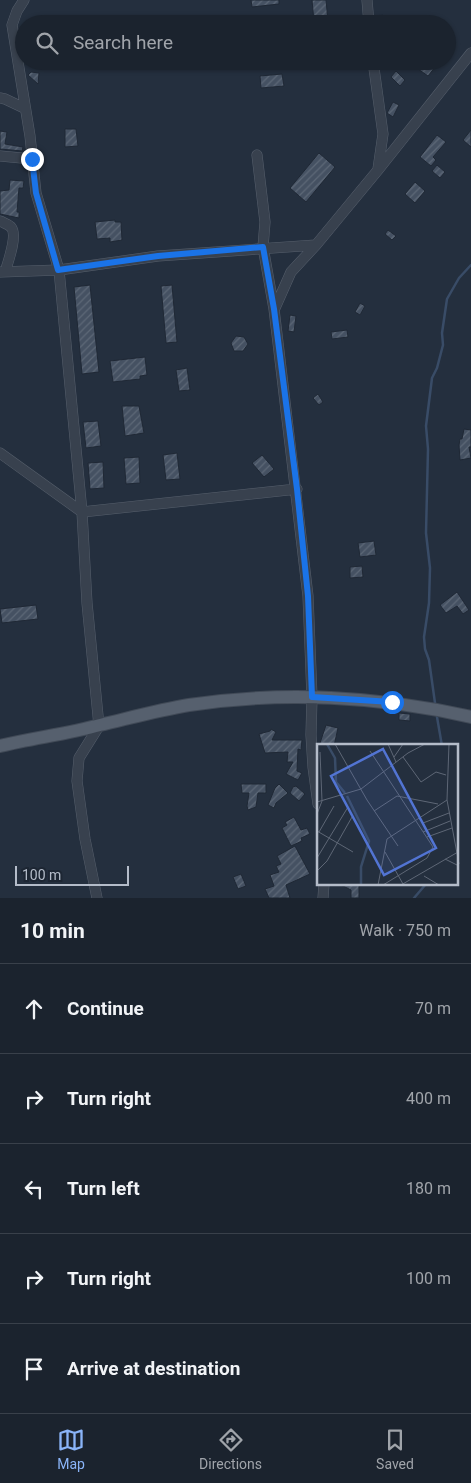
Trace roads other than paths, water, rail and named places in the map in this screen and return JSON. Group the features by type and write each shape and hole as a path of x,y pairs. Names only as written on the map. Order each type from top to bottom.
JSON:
{"main road":[{"path":"0,746 99,726 140,714 189,705 252,699 312,697 392,702 471,717"}],"street":[{"path":"16,15 24,0"},
{"path":"367,0 368,15"},
{"path":"15,17 12,25 15,46"},
{"path":"274,309 291,272 378,170 471,53"},
{"path":"19,70 30,136 36,193 58,270 82,512 87,603 99,726 79,758 76,781 97,898"},
{"path":"374,70 383,134 378,170"},
{"path":"0,98 24,108"},
{"path":"257,155 265,222 263,247 274,309 297,489 308,596 312,751 317,794"},
{"path":"0,156 32,159"},
{"path":"0,221 10,226 13,230 13,242 3,272 58,270 158,256 263,247 316,245"},
{"path":"0,453 82,512 297,489"}],"waterway":[{"path":"435,703 424,637 429,603 430,568 426,533 428,449 426,426 432,378 437,368 443,345 442,333 447,299 459,278 471,265"},
{"path":"437,717 442,744"},
{"path":"414,898 424,886"}]}
